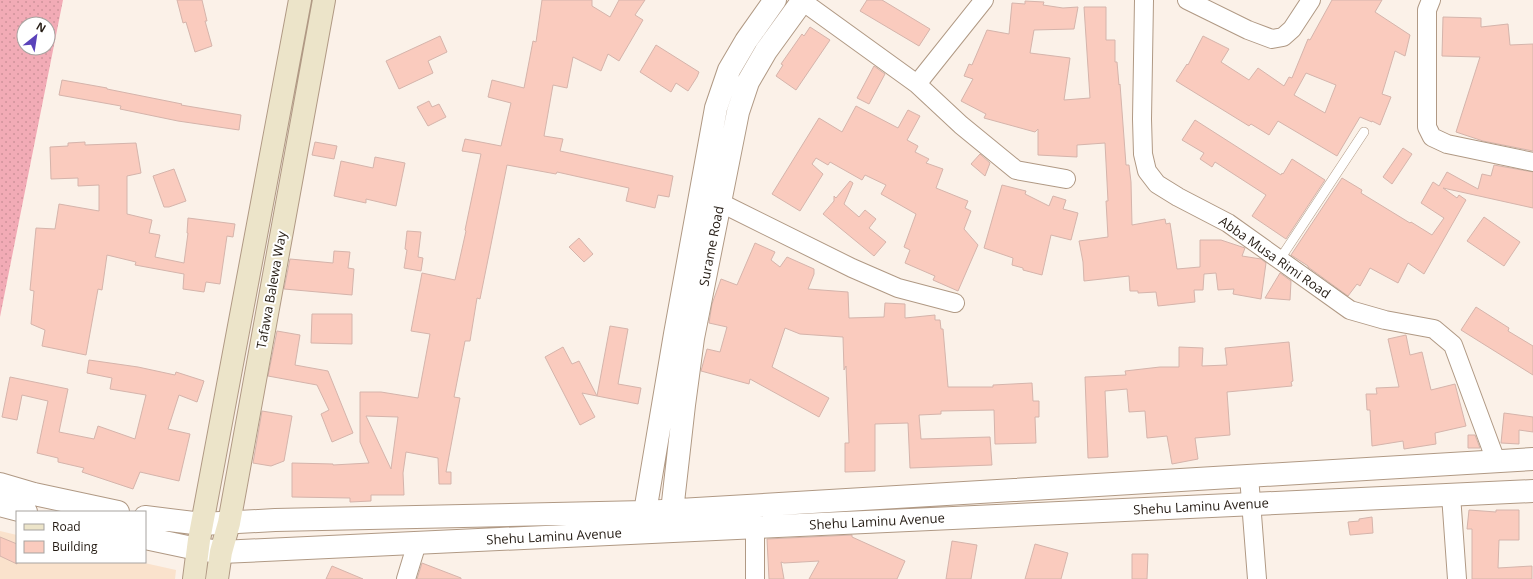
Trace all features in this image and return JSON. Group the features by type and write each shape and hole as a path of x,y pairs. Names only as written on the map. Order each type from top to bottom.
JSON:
{"main road":[{"name":"Tafawa Balewa Way","path":"194,579 202,524 300,0"},
{"name":"Tafawa Balewa Way","path":"217,579 221,552 229,523 324,0"}],"street":[{"name":"Surame Road","path":"645,512 680,304 716,108 729,70 746,41 775,0"},
{"path":"917,84 984,0"},
{"name":"Abba Musa Rimi Road","path":"1144,0 1142,119 1143,154 1147,171 1158,184 1178,197 1228,223 1280,258 1350,310 1385,320 1434,329 1453,345 1496,461"},
{"path":"1187,0 1248,30 1272,39 1283,37 1292,29 1311,0"},
{"path":"1432,0 1427,10 1427,127 1432,137 1447,144 1533,162"},
{"name":"Surame Road","path":"672,511 693,338 738,112 748,82 766,51 802,1"},
{"path":"802,1 917,84 961,125 1016,170 1066,179"},
{"path":"719,202 852,268 898,288 955,303"},
{"name":"Shehu Laminu Avenue","path":"146,517 202,524 275,520 672,511 1533,459"},
{"path":"1248,476 1257,579"},
{"path":"0,484 34,494 113,511"},
{"name":"Shehu Laminu Avenue","path":"146,538 198,549 221,552 1533,492"},
{"path":"1451,495 1457,579"},
{"path":"0,505 22,511"},
{"path":"755,527 755,579"},
{"path":"406,579 418,543"}],"lane":[{"path":"1280,258 1364,132"}],"shaded area":[{"path":"0,0 63,0 56,35 56,16 16,16 16,56 52,56 0,317"},
{"path":"0,531 16,535 16,563 144,563 176,570 175,579 0,579"}],"building":[{"path":"177,0 202,0 207,21 205,21 212,46 195,52 186,22 183,23"},
{"path":"542,0 592,0 592,6 610,17 619,0 645,0 635,15 643,20 619,61 608,54 601,71 573,57 567,88 553,85 544,136 563,139 560,151 673,176 669,197 658,195 655,208 626,201 629,188 557,172 556,174 507,165 480,299 477,298 470,341 465,341 454,397 460,398 446,472 451,472 451,484 439,484 438,458 406,452 403,473 404,495 371,495 371,501 350,502 350,498 292,497 292,463 333,465 369,463 360,442 360,392 381,392 418,398 430,334 411,331 422,273 455,280 481,154 462,151 465,139 501,146 511,103 488,97 492,80 524,88 533,41 536,42","holes":["366,416 398,417 391,469"]},
{"path":"867,0 882,0 930,29 919,46 860,11"},
{"path":"1332,0 1382,0 1375,12 1410,35 1405,56 1395,51 1382,94 1391,97 1380,125 1360,117 1337,156 1278,121 1269,135 1251,124 1249,126 1176,81 1187,64 1188,65 1203,36 1229,49 1221,62 1249,80 1258,68 1284,86 1289,77 1292,78 1308,39 1310,40","holes":["1306,73 1336,85 1325,113 1294,95"]},
{"path":"1025,1 1044,2 1043,5 1063,8 1078,7 1074,29 1034,30 1030,53 1070,58 1064,100 1090,98 1084,7 1106,7 1106,40 1115,40 1115,62 1117,62 1119,85 1120,84 1126,165 1129,165 1131,182 1132,225 1165,219 1166,224 1170,223 1177,269 1200,267 1200,240 1221,240 1245,248 1242,256 1261,259 1266,263 1261,299 1233,294 1234,289 1218,290 1216,273 1204,274 1203,290 1194,290 1195,302 1158,306 1156,292 1138,293 1138,291 1130,291 1129,276 1084,281 1083,262 1079,241 1108,237 1105,143 1077,145 1077,157 1038,155 1038,129 1035,132 984,118 986,114 961,101 973,79 964,76 969,64 972,65 987,30 1009,34 1012,3 1025,4"},
{"path":"1443,17 1481,18 1481,27 1508,24 1510,45 1533,44 1533,151 1483,141 1456,132 1480,57 1442,56"},
{"path":"810,27 830,40 796,90 776,76 783,65 781,64 802,34 804,36"},
{"path":"440,36 447,52 428,61 433,73 399,89 386,61"},
{"path":"656,45 699,72 688,91 676,83 671,92 640,72"},
{"path":"874,66 885,74 869,104 857,98"},
{"path":"62,80 107,88 182,104 181,105 241,115 239,130 178,121 120,109 121,106 59,95"},
{"path":"429,101 432,107 439,104 446,117 428,126 417,107"},
{"path":"856,106 898,128 908,110 920,116 907,140 918,146 915,152 929,159 926,163 943,169 936,188 968,201 965,208 971,211 964,229 978,245 958,291 933,280 935,276 905,263 910,250 904,247 916,214 881,194 886,185 865,175 862,180 830,162 828,165 816,158 812,164 823,174 800,211 772,194 819,118 842,132"},
{"path":"1195,120 1281,175 1292,159 1325,180 1286,239 1252,216 1266,195 1215,162 1212,167 1200,159 1204,153 1182,140"},
{"path":"85,142 85,145 136,143 141,173 127,176 127,214 152,220 149,233 160,235 155,257 184,263 188,233 188,218 235,224 233,237 227,236 220,284 206,282 204,292 183,289 184,274 135,265 136,262 107,255 102,290 98,289 86,355 42,346 45,330 31,324 34,291 30,290 36,228 55,229 59,204 99,211 99,185 78,186 78,178 51,179 50,147 68,146 68,143"},
{"path":"315,142 337,146 334,159 312,155"},
{"path":"1403,148 1412,154 1392,184 1383,177"},
{"path":"980,154 990,163 985,176 971,164"},
{"path":"375,157 405,163 396,206 366,199 366,203 334,196 341,161 373,168"},
{"path":"1494,165 1533,172 1533,208 1443,188 1457,198 1459,195 1466,200 1424,274 1408,263 1398,283 1370,268 1360,286 1357,284 1348,296 1291,255 1342,178 1362,190 1361,193 1432,235 1444,218 1421,203 1433,182 1439,186 1447,172 1478,189 1482,174 1491,176"},
{"path":"174,169 186,201 169,207 164,207 153,176"},
{"path":"850,181 853,183 844,204 859,217 865,210 876,219 869,228 886,242 874,256 823,214 834,201 834,196 836,198"},
{"path":"1002,185 1026,191 1025,194 1049,206 1053,196 1066,200 1063,209 1078,213 1071,240 1051,235 1042,275 1023,270 1023,268 1012,265 1013,258 984,248"},
{"path":"1484,217 1520,242 1504,266 1467,241"},
{"path":"407,231 421,232 418,257 423,258 421,271 404,268 407,250 405,249"},
{"path":"579,238 593,254 584,262 569,247"},
{"path":"755,243 775,252 771,260 780,267 787,257 814,269 814,274 808,289 848,292 849,318 884,317 885,303 905,304 905,318 935,315 935,320 940,320 941,329 943,329 948,387 993,387 993,385 1032,383 1033,401 1039,401 1039,417 1035,417 1036,443 995,444 994,410 941,411 941,414 919,415 921,439 990,437 992,465 910,468 908,423 875,424 875,471 845,472 845,443 849,443 846,366 844,370 843,337 800,334 785,328 772,367 829,398 819,417 750,379 749,384 701,371 707,349 720,352 727,327 709,323 712,304 721,279 737,285"},
{"path":"334,251 350,252 348,268 354,269 352,295 284,289 290,259 333,263"},
{"path":"1280,273 1291,281 1290,300 1265,298"},
{"path":"1476,307 1509,328 1508,331 1533,346 1533,375 1461,330"},
{"path":"312,314 352,314 352,344 311,343"},
{"path":"610,326 628,329 618,384 641,388 638,404 597,396"},
{"path":"277,331 300,335 295,365 328,371 353,433 332,442 321,414 329,410 317,385 268,376"},
{"path":"1406,335 1410,355 1422,352 1431,390 1455,384 1466,426 1435,433 1436,444 1404,449 1403,441 1372,446 1370,410 1367,410 1366,394 1377,394 1376,388 1399,387 1388,339"},
{"path":"1289,342 1293,381 1291,382 1292,386 1227,392 1230,435 1195,438 1198,459 1172,464 1167,436 1147,438 1145,411 1129,412 1127,389 1105,391 1108,457 1088,458 1085,377 1126,375 1125,371 1160,367 1179,367 1179,347 1203,348 1202,366 1227,365 1225,348"},
{"path":"563,347 572,364 579,361 597,396 582,393 595,417 580,425 545,357"},
{"path":"89,360 138,367 175,375 176,372 204,381 197,402 179,395 168,429 190,434 179,481 140,472 133,489 82,472 84,468 58,462 58,458 37,453 48,401 22,395 17,420 2,417 10,377 68,389 59,432 94,439 98,426 135,439 146,395 110,389 112,378 87,373"},
{"path":"262,411 292,416 284,461 271,466 253,463"},
{"path":"1504,413 1533,417 1533,432 1519,430 1519,444 1501,443"},
{"path":"1468,435 1475,435 1480,448 1468,448"},
{"path":"1469,510 1496,512 1496,510 1519,510 1519,540 1499,540 1498,568 1532,566 1532,579 1472,579 1472,529 1467,529"},
{"path":"1372,517 1373,533 1350,535 1348,522 1359,521 1359,519"},
{"path":"852,535 852,537 905,561 897,579 809,579 819,561 781,562 784,579 769,579 767,539"},
{"path":"0,537 16,544 17,564 0,556"},
{"path":"952,541 977,545 971,579 946,579"},
{"path":"1035,544 1068,553 1061,579 1025,579"},
{"path":"1132,554 1148,554 1147,579 1132,579"},
{"path":"422,563 461,578 461,579 417,579"},
{"path":"332,566 363,579 326,579"}]}
